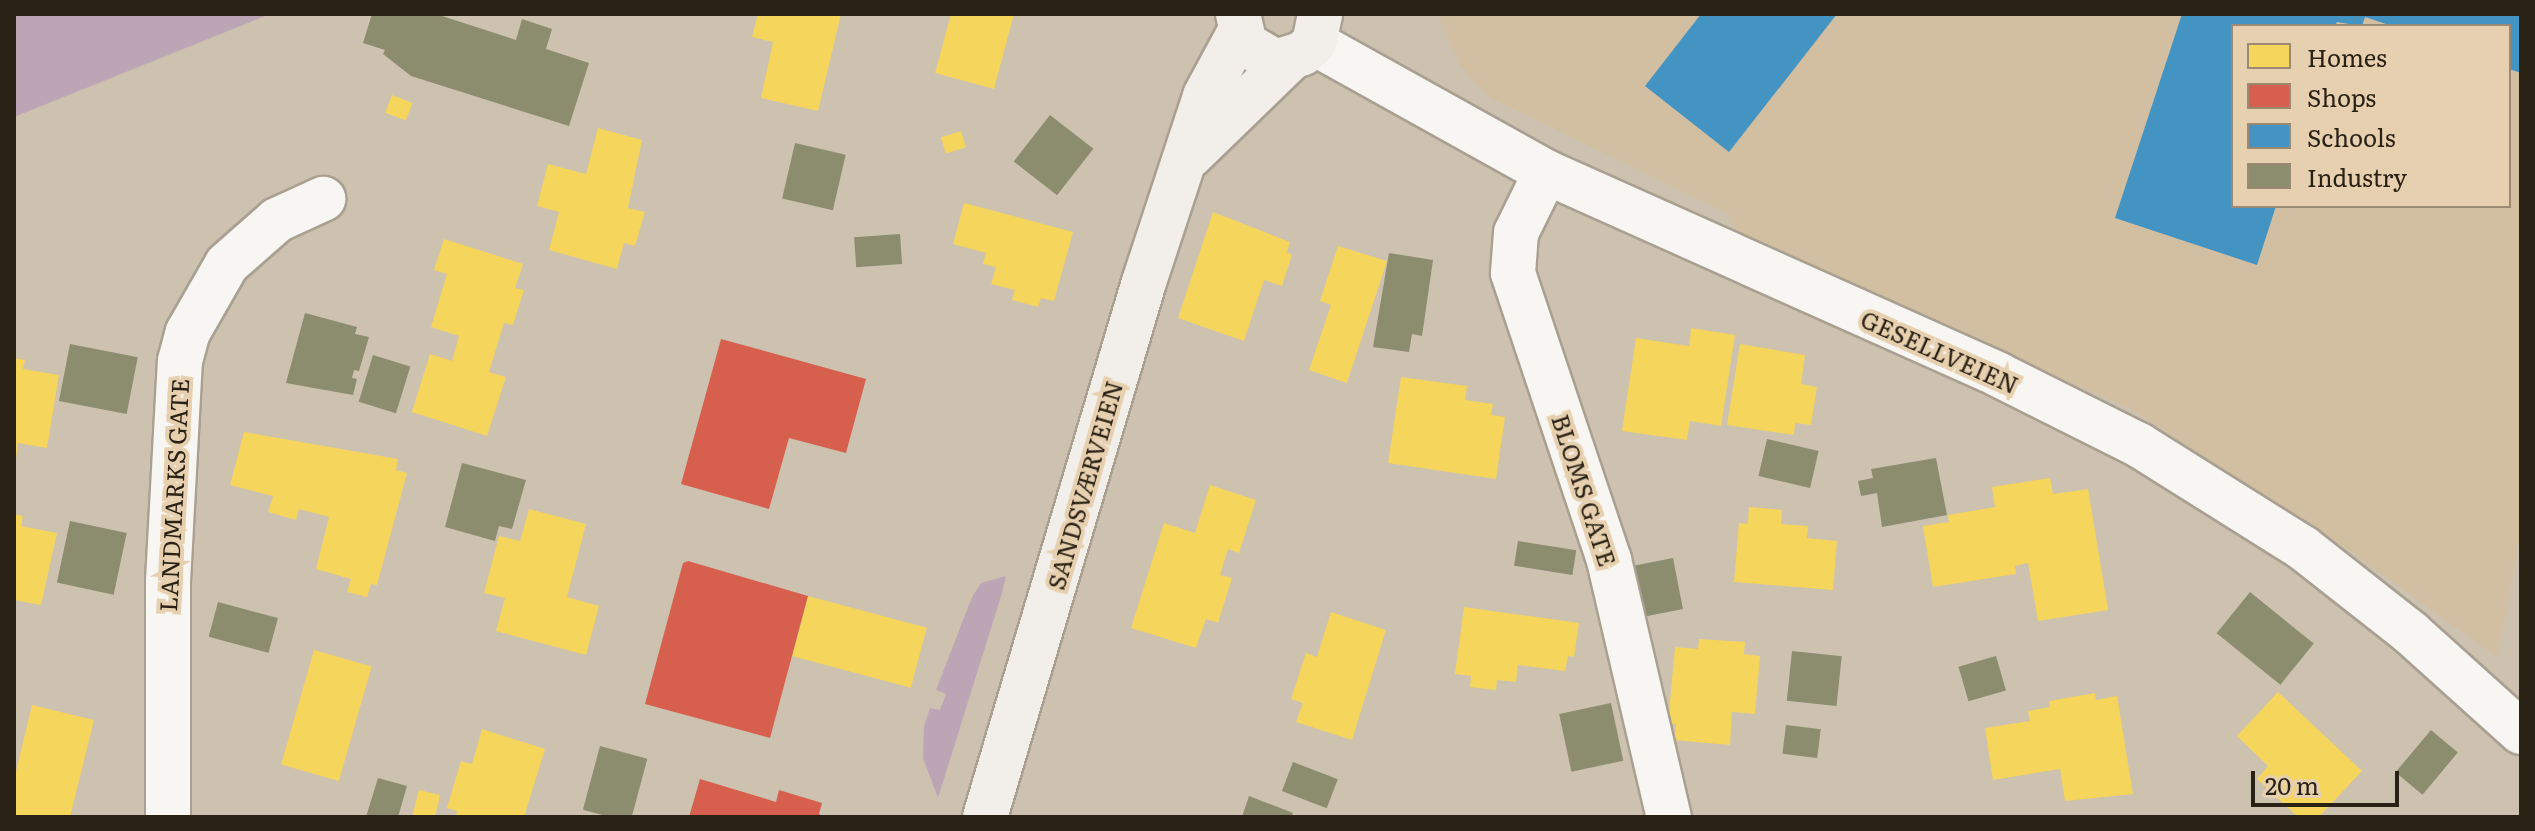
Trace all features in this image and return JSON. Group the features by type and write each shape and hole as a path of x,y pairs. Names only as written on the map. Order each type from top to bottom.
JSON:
{"street":[{"path":"1238,23 1253,53 1276,62 1308,39"},
{"name":"SANDSVÆRVEIEN","path":"985,817 1144,282 1190,156 1205,96 1238,23"},
{"name":"SANDSVÆRVEIEN","path":"1190,156 1308,39"},
{"name":"GESELLVEIEN","path":"1308,39 1546,172 1999,375 2163,459 2303,548 2411,633 2521,732"},
{"name":"BLOMS GATE","path":"1546,172 1516,233 1513,273 1609,560 1669,817"},
{"name":"LANDMARKS GATE","path":"179,814 168,581 180,361 200,307 227,264 277,220 323,199"}],"shaded area":[{"path":"14,14 267,14 268,15 14,117"},
{"path":"1438,14 2521,14 2521,530 2497,657 2352,552 2131,409 1738,236 1729,214 1489,97 1461,67"},
{"path":"1006,576 938,798 923,758 924,726 930,708 940,710 946,694 936,690 972,597 981,583"}],"building: Homes":[{"path":"758,14 841,14 818,111 761,98 773,42 752,37"},
{"path":"951,14 1014,14 994,89 935,73"},
{"path":"392,95 413,103 406,121 385,113"},
{"path":"598,128 642,140 628,208 645,212 635,246 624,243 617,269 549,250 559,212 537,206 548,164 586,174"},
{"path":"961,131 966,147 946,153 941,137"},
{"path":"964,203 1073,232 1054,301 1041,298 1038,307 1012,300 1015,290 991,284 996,267 983,264 986,253 953,244"},
{"path":"1213,212 1290,242 1287,252 1292,255 1282,286 1264,280 1244,341 1178,318"},
{"path":"444,239 523,264 515,288 524,290 513,325 504,323 489,372 506,377 487,436 412,412 430,354 452,361 459,336 431,327 447,274 434,270"},
{"path":"1338,246 1387,261 1347,383 1309,370 1331,305 1320,301"},
{"path":"1691,328 1735,335 1721,426 1690,421 1687,440 1622,431 1636,338 1689,346"},
{"path":"1740,344 1805,355 1801,384 1817,387 1811,425 1795,423 1794,435 1727,425"},
{"path":"14,358 25,360 23,369 59,375 47,448 18,443 16,459"},
{"path":"1401,377 1467,386 1465,400 1493,404 1491,415 1505,417 1496,479 1388,463"},
{"path":"244,432 398,459 396,470 407,473 377,585 371,584 367,597 347,592 351,579 316,569 329,517 299,509 296,520 268,512 273,496 230,485"},
{"path":"2050,478 2053,494 2088,489 2108,610 2038,621 2028,563 2015,566 2016,574 1933,587 1923,526 1949,522 1948,515 1995,507 1992,487"},
{"path":"1210,485 1256,500 1239,553 1228,549 1220,575 1232,578 1218,623 1206,619 1196,648 1131,628 1164,523 1195,533"},
{"path":"1749,507 1782,510 1781,524 1808,526 1807,538 1837,541 1833,590 1734,582 1739,523 1748,524"},
{"path":"529,509 586,524 567,597 599,606 586,655 496,631 505,598 484,593 499,536 520,541"},
{"path":"14,514 23,516 21,526 57,533 41,605 14,600"},
{"path":"808,596 927,628 911,688 792,656"},
{"path":"1464,607 1579,623 1574,657 1568,656 1565,671 1518,665 1516,682 1497,680 1496,690 1470,687 1471,676 1455,674"},
{"path":"1331,612 1386,630 1352,740 1296,722 1303,703 1291,699 1306,653 1317,657"},
{"path":"1699,639 1745,642 1744,654 1760,656 1755,714 1732,712 1730,745 1674,740 1676,724 1668,723 1675,647 1698,649"},
{"path":"314,650 372,667 339,781 281,764"},
{"path":"2278,692 2362,771 2319,817 2298,817 2257,779 2268,766 2237,736"},
{"path":"2095,693 2096,700 2117,696 2133,794 2065,801 2060,769 1993,780 1985,728 2030,721 2028,711 2050,707 2049,701"},
{"path":"32,705 94,720 70,817 14,817 14,780"},
{"path":"482,729 545,749 524,817 456,817 457,811 447,808 461,761 472,764"},
{"path":"419,790 440,795 435,817 412,817"}],"building: Shops":[{"path":"721,339 866,379 846,453 789,438 769,509 681,484"},
{"path":"688,561 808,596 770,738 645,704 683,563"},
{"path":"700,779 776,802 779,790 822,803 819,814 825,817 689,817"}],"building: Schools":[{"path":"1701,14 1837,14 1729,152 1645,86"},
{"path":"2182,14 2521,14 2521,73 2511,70 2511,24 2386,24 2365,17 2363,24 2231,24 2231,208 2275,208 2257,265 2115,218"}],"building: Industry":[{"path":"372,14 436,14 516,40 522,19 552,29 546,49 589,63 569,126 411,76 383,54 385,50 363,43"},
{"path":"1050,115 1093,149 1057,195 1014,161"},
{"path":"795,143 846,155 833,210 782,199"},
{"path":"900,234 902,264 856,267 854,237"},
{"path":"1389,253 1433,260 1422,336 1412,334 1409,352 1373,347"},
{"path":"305,313 357,327 355,334 369,337 359,371 354,370 352,378 357,379 353,395 286,383"},
{"path":"70,344 138,357 127,414 59,401"},
{"path":"373,355 410,366 396,413 359,402"},
{"path":"1767,439 1819,451 1810,488 1758,476"},
{"path":"1936,458 1947,515 1882,527 1877,493 1861,496 1858,481 1873,478 1871,469"},
{"path":"462,463 526,480 512,529 499,526 495,541 445,527"},
{"path":"70,521 127,533 114,595 57,583"},
{"path":"1518,541 1576,550 1572,575 1514,566"},
{"path":"1673,558 1683,609 1644,617 1634,566"},
{"path":"2250,592 2314,644 2280,685 2217,633"},
{"path":"218,602 278,618 269,653 209,637"},
{"path":"1792,651 1842,656 1836,706 1787,701"},
{"path":"1996,656 2006,691 1968,701 1959,667"},
{"path":"1611,703 1623,761 1571,772 1559,714"},
{"path":"1786,725 1821,729 1817,758 1782,754"},
{"path":"2431,730 2458,752 2422,795 2396,772"},
{"path":"600,746 647,759 632,817 610,817 583,810"},
{"path":"1293,762 1338,779 1327,808 1282,791"},
{"path":"378,778 407,786 398,817 366,817"},
{"path":"1249,796 1293,813 1291,817 1242,817"}]}
